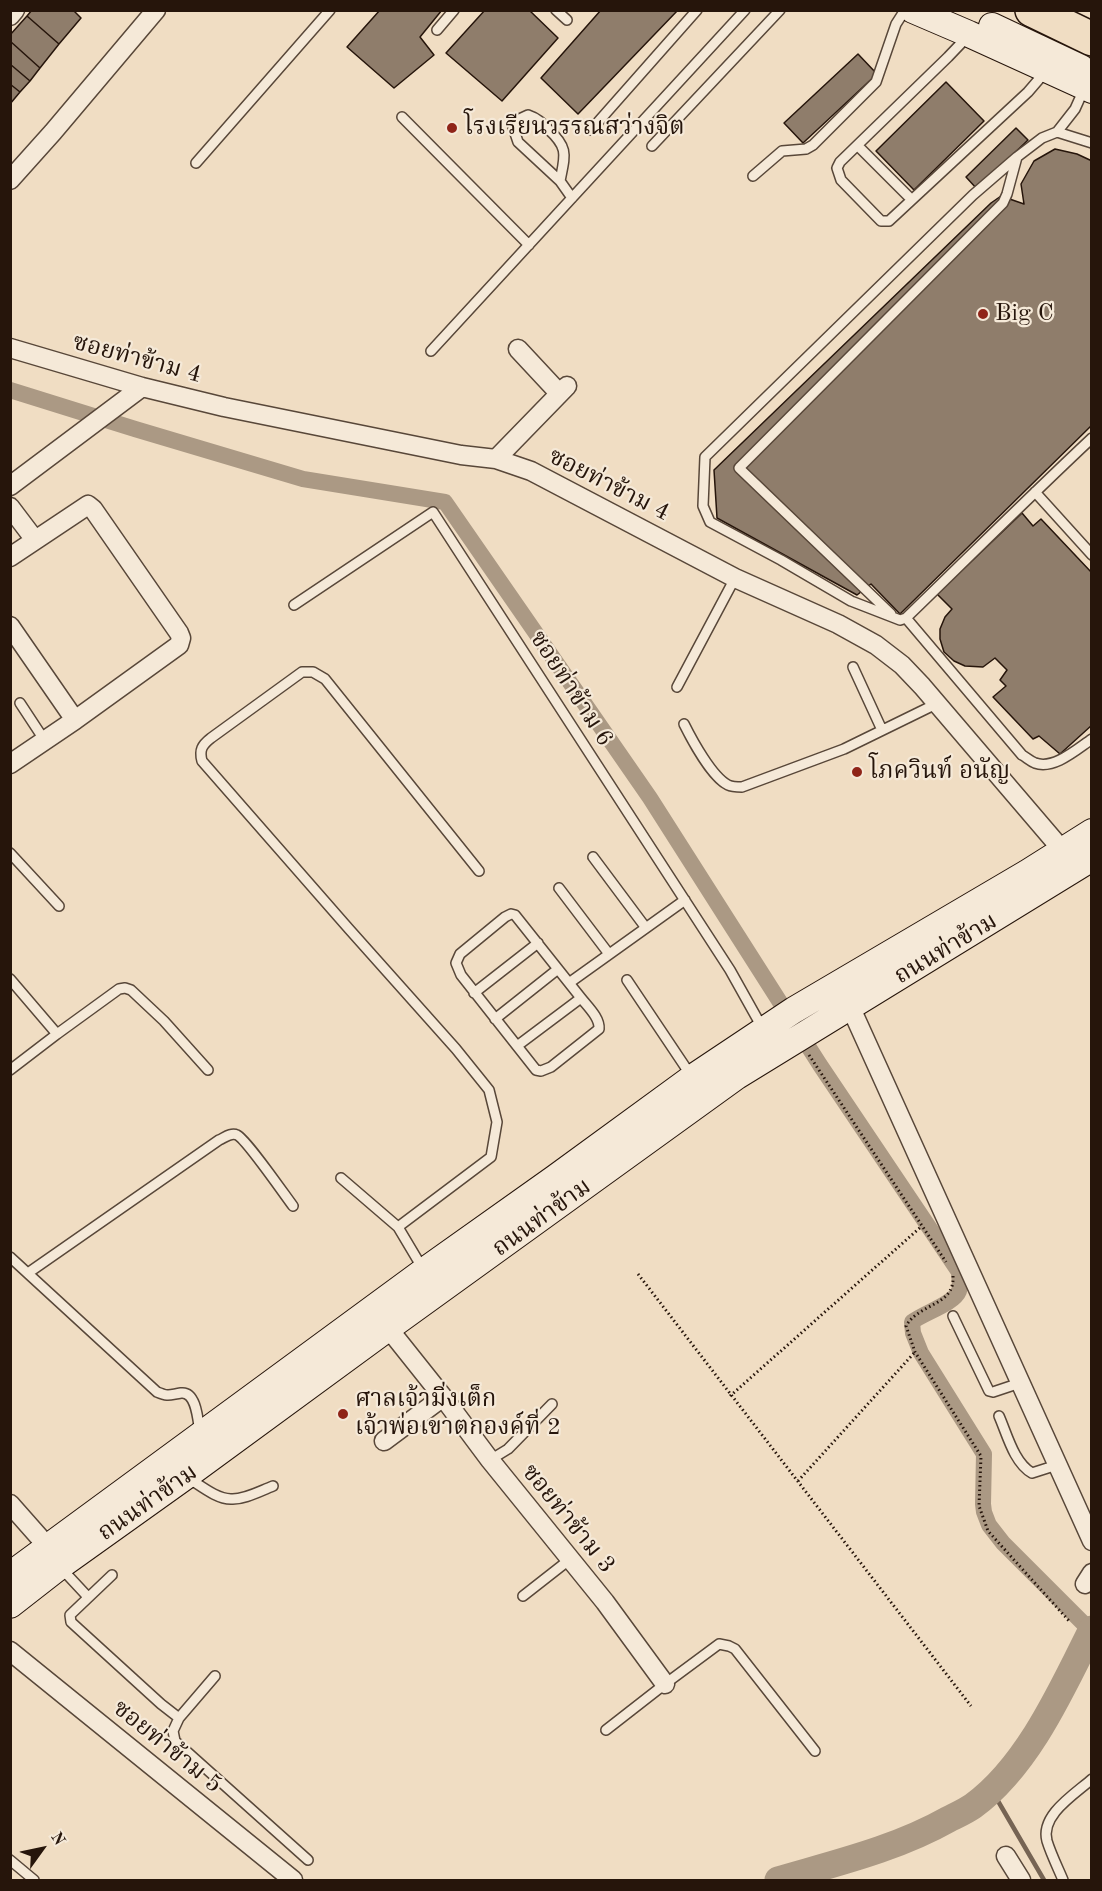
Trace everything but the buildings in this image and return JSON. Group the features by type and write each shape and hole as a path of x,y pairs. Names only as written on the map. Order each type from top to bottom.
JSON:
{"highway":[{"path":"1032,10 1092,39"},
{"path":"1048,10 1092,31"}],"street":[{"path":"10,16 15,10"},
{"path":"10,180 156,10"},
{"path":"913,10 1046,71 1089,84"},
{"path":"959,10 1041,48 1089,84"},
{"name":"ซอยท่าข้าม 4","path":"10,348 142,387 224,407 461,455 496,459 531,471 735,578 838,624 876,645 902,665 938,703 1077,858"},
{"path":"496,459 563,390 518,349"},
{"path":"10,486 142,387"},
{"path":"10,556 88,506 100,518 181,638 179,645 10,764"},
{"path":"10,507 35,540"},
{"path":"10,626 75,720"},
{"name":"ถนนท่าข้าม","path":"10,1575 54,1557 186,1476 737,1077 850,1006 952,946 1077,858 1092,832"},
{"name":"ถนนท่าข้าม","path":"10,1605 54,1557 200,1435 692,1078 777,1021 1077,858"},
{"path":"850,1006 1092,1541"},
{"name":"ซอยท่าข้าม 3","path":"388,1328 569,1560 605,1602 665,1684"},
{"path":"384,1441 442,1396"},
{"path":"10,1503 54,1557"},
{"name":"ซอยท่าข้าม 5","path":"10,1651 293,1881"},
{"path":"1006,1856 1020,1881"}],"lane":[{"path":"196,163 330,10"},
{"path":"437,30 454,10"},
{"path":"556,10 567,20"},
{"path":"591,130 696,10"},
{"path":"431,351 745,10"},
{"path":"652,146 780,10"},
{"path":"753,176 782,151 806,149 813,145 876,82 896,24 905,10"},
{"path":"969,34 840,162 837,168 841,180 877,218 885,222 889,221 1028,92 1046,71"},
{"path":"902,619 851,601 710,522 703,506 705,457 973,195 1042,138 1057,132 1075,109 1089,84"},
{"path":"560,181 565,156 560,140 535,118 528,115 515,121 513,127 518,142 560,181 572,198"},
{"path":"402,117 530,245"},
{"path":"1057,132 1092,143"},
{"path":"858,146 911,199"},
{"path":"1017,157 1003,204 739,468 866,592 902,619 1022,755 1036,764 1049,764 1092,739"},
{"path":"902,619 976,551 1092,438"},
{"path":"1035,492 1092,555"},
{"name":"ซอยท่าข้าม 6","path":"294,605 433,512 730,970 777,1021"},
{"path":"678,687 735,578"},
{"path":"853,667 882,730"},
{"path":"398,1227 491,1157 497,1122 489,1090 456,1048 348,929 202,761 201,748 211,738 302,672 313,672 325,679 479,872"},
{"path":"20,703 45,741"},
{"path":"684,724 695,746 725,784 742,787 844,749 938,703"},
{"path":"10,852 59,906"},
{"path":"593,857 646,928"},
{"path":"559,888 609,954"},
{"path":"569,983 685,900"},
{"path":"510,914 515,915 538,943 600,1024 599,1029 551,1067 541,1071 537,1071 474,993 457,969 456,963 460,954 510,914"},
{"path":"474,993 538,943"},
{"path":"495,1019 558,969"},
{"path":"10,979 57,1034"},
{"path":"627,980 692,1078"},
{"path":"10,1070 119,988 125,987 164,1021 208,1070"},
{"path":"517,1046 581,998"},
{"path":"28,1273 219,1140 233,1134 238,1135 256,1156 293,1206"},
{"path":"341,1178 398,1227 424,1271"},
{"path":"10,1257 158,1392 169,1396 187,1393 195,1403 200,1435"},
{"path":"953,1316 989,1391 993,1392 1020,1383"},
{"path":"490,1460 508,1449 552,1404"},
{"path":"999,1416 1025,1470 1032,1473 1057,1465"},
{"path":"186,1476 221,1496 231,1499 273,1486"},
{"path":"54,1557 88,1597"},
{"path":"523,1596 569,1560"},
{"path":"112,1575 70,1615 71,1622 160,1704 179,1718"},
{"path":"606,1731 719,1644 735,1649 815,1751"},
{"path":"215,1676 179,1718 173,1731 175,1741 308,1860"},
{"path":"1063,1881 1046,1839 1047,1827 1051,1817 1064,1803 1092,1779"},
{"path":"10,1860 34,1881"}],"path":[{"path":"801,1036 948,1264"},
{"path":"730,1396 922,1226"},
{"path":"638,1274 971,1706"},
{"path":"952,1275 953,1284 948,1296 918,1312 910,1318 906,1326 915,1352 981,1456 979,1506 988,1531 1070,1622"},
{"path":"798,1481 915,1352"}],"waterway":[{"path":"10,390 303,479 445,502 650,798 820,1065 959,1272 960,1289 956,1296 912,1322 913,1333 921,1353 984,1454 983,1504 989,1525 1003,1543 1091,1631"},
{"path":"778,1880 887,1847 929,1830 973,1806 1011,1770 1027,1748 1056,1701 1092,1629"},
{"path":"991,1789 1044,1880"}],"place":[{"name":"โรงเรียนวรรณสว่างจิต","path":"452,128"},
{"name":"Big C","path":"983,314"},
{"name":"โภควินท์ อนัญ","path":"857,772"},
{"name":"ศาลเจ้ามิ่งเต็ก เจ้าพ่อเขาตกองค์ที่ 2","path":"343,1414"}]}
